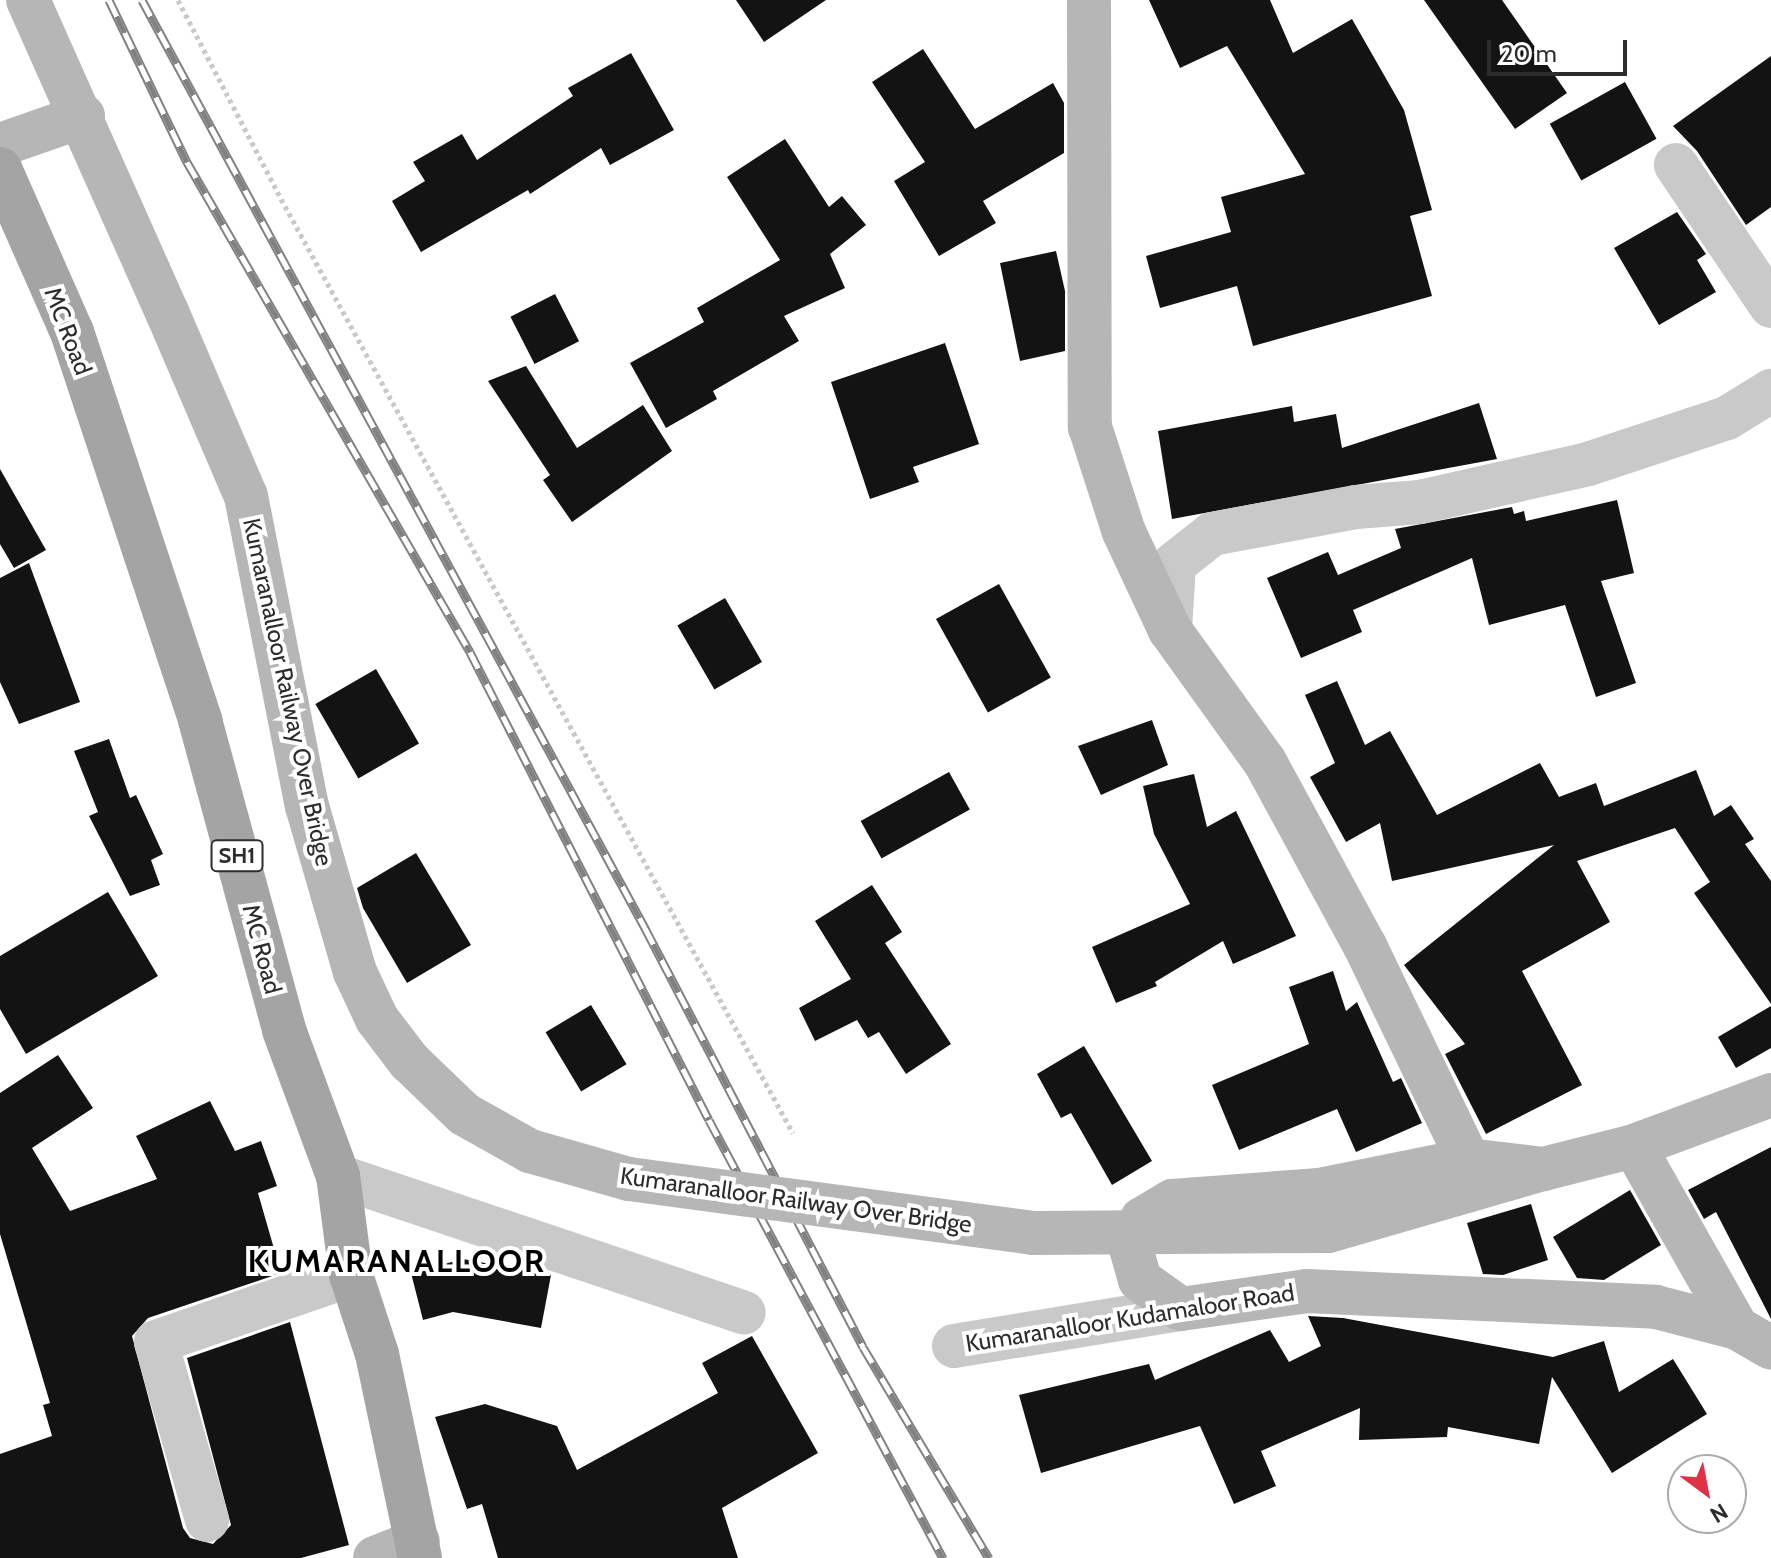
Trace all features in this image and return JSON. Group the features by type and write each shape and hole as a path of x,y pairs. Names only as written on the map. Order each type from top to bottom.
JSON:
{"main road":[{"name":"MC Road","path":"0,169 72,332 200,720 284,1030 338,1176 351,1275 377,1354 419,1550"}],"street":[{"path":"0,10 28,0"},
{"name":"Kumaranalloor Railway Over Bridge","path":"28,0 83,116 246,496 307,806 355,972 377,1019 409,1061 464,1114 530,1151 629,1179 1034,1233 1328,1231 1543,1169"},
{"path":"1089,0 1090,427 1124,532 1170,630 1265,762 1365,946 1468,1160"},
{"path":"0,145 83,116"},
{"path":"1676,165 1771,306"},
{"path":"1170,630 1174,564 1212,534 1356,507 1420,502 1588,464 1727,418 1771,391"},
{"path":"1181,1309 1140,1280 1130,1245 1142,1219 1172,1201 1319,1190 1468,1160 1543,1169 1634,1146 1771,1095"},
{"path":"1634,1146 1754,1338"},
{"path":"338,1176 744,1313"},
{"path":"207,1520 156,1342 351,1275"},
{"name":"Kumaranalloor Kudamaloor Road","path":"954,1346 1307,1291 1656,1307 1754,1338"},
{"path":"375,1558 419,1550"}],"path":[{"path":"178,0 285,206 793,1133"}],"building":[{"path":"736,0 826,0 764,42"},
{"path":"1149,0 1270,0 1293,53 1352,19 1404,110 1432,210 1410,216 1432,296 1253,346 1237,286 1160,308 1146,256 1231,232 1221,197 1305,174 1227,46 1180,68"},
{"path":"1424,0 1502,0 1567,93 1515,129"},
{"path":"923,49 975,129 1053,83 1064,103 1064,153 983,201 996,223 939,256 894,181 925,162 872,82"},
{"path":"631,53 674,130 610,165 601,148 530,194 528,190 421,252 392,201 425,181 413,162 462,134 477,160 573,96 568,88"},
{"path":"1771,56 1771,207 1746,225 1697,151 1673,126"},
{"path":"1625,82 1657,139 1581,181 1550,124"},
{"path":"785,139 829,207 842,196 866,225 830,254 845,288 784,316 799,341 713,391 717,399 666,428 630,363 704,322 697,308 780,260 727,177"},
{"path":"1677,212 1706,254 1697,260 1716,292 1659,325 1614,248"},
{"path":"1056,251 1065,291 1065,351 1020,361 1000,263"},
{"path":"555,294 579,341 535,364 510,317"},
{"path":"945,343 979,444 913,467 919,482 870,499 831,382"},
{"path":"526,366 577,448 643,405 672,451 572,522 543,480 550,475 488,381"},
{"path":"1479,403 1497,459 1172,519 1158,431 1292,406 1294,422 1336,414 1342,448"},
{"path":"0,469 46,550 14,568 0,544"},
{"path":"1617,500 1634,573 1601,581 1636,683 1596,697 1565,605 1489,625 1472,558 1353,610 1362,632 1301,658 1267,578 1328,552 1338,575 1401,548 1395,529 1512,507 1514,514 1524,511 1526,521"},
{"path":"29,563 80,702 19,724 0,682 0,578"},
{"path":"999,584 1051,678 988,712 936,619"},
{"path":"725,598 762,662 714,690 677,626"},
{"path":"376,669 419,743 358,778 315,704"},
{"path":"1337,681 1365,745 1390,731 1437,815 1540,763 1559,797 1596,783 1604,806 1696,770 1714,816 1731,805 1754,839 1745,844 1771,881 1771,1004 1694,893 1710,882 1675,828 1577,861 1610,922 1522,971 1582,1085 1486,1134 1445,1054 1465,1044 1404,965 1554,845 1392,881 1380,823 1346,842 1310,777 1335,763 1305,695"},
{"path":"1152,720 1168,765 1101,795 1078,746"},
{"path":"109,739 130,798 136,795 163,854 151,860 160,885 130,896 89,816 98,812 74,751"},
{"path":"949,772 970,810 882,859 861,821"},
{"path":"1194,774 1207,827 1236,811 1296,936 1233,964 1223,941 1155,982 1157,986 1116,1003 1092,947 1190,904 1154,834 1143,786"},
{"path":"416,853 471,945 407,983 363,908 357,888"},
{"path":"872,885 902,932 885,943 951,1044 906,1074 879,1032 868,1038 857,1020 815,1041 799,1008 851,979 815,921"},
{"path":"108,892 158,976 26,1054 0,1009 0,956"},
{"path":"1333,971 1346,1011 1357,1002 1393,1082 1401,1078 1422,1123 1356,1152 1337,1109 1239,1150 1212,1085 1309,1044 1289,987"},
{"path":"591,1005 627,1064 581,1091 546,1032"},
{"path":"1771,1006 1771,1048 1736,1068 1718,1037"},
{"path":"1084,1046 1152,1161 1112,1185 1071,1113 1061,1118 1037,1074"},
{"path":"58,1055 93,1108 32,1148 70,1211 157,1179 136,1136 210,1101 235,1151 261,1141 277,1186 258,1193 281,1273 148,1318 132,1336 183,1528 190,1538 213,1544 231,1525 187,1358 290,1322 349,1545 301,1558 0,1558 0,1454 52,1436 43,1405 50,1403 0,1234 0,1093"},
{"path":"1771,1147 1771,1319 1716,1212 1704,1219 1688,1190"},
{"path":"1630,1190 1661,1245 1604,1280 1577,1278 1553,1237"},
{"path":"1531,1204 1548,1260 1503,1275 1483,1274 1467,1223"},
{"path":"463,1259 551,1275 541,1328 453,1312 423,1320 411,1273"},
{"path":"1308,1316 1343,1318 1553,1357 1604,1341 1619,1392 1673,1359 1707,1414 1612,1473 1552,1377 1539,1444 1448,1427 1447,1437 1359,1440 1360,1408 1261,1451 1276,1486 1234,1504 1200,1426 1041,1473 1019,1395 1149,1364 1155,1380 1270,1330 1289,1362 1321,1346"},
{"path":"752,1336 818,1453 722,1508 738,1558 498,1558 482,1504 467,1509 435,1417 485,1404 557,1426 577,1470 718,1393 702,1363"}],"railway":[{"path":"109,0 187,162 470,652 709,1120 943,1558"},
{"path":"142,0 645,928 863,1347 989,1558"}],"district":[{"name":"KUMARANALLOOR","path":"397,1261"}]}
